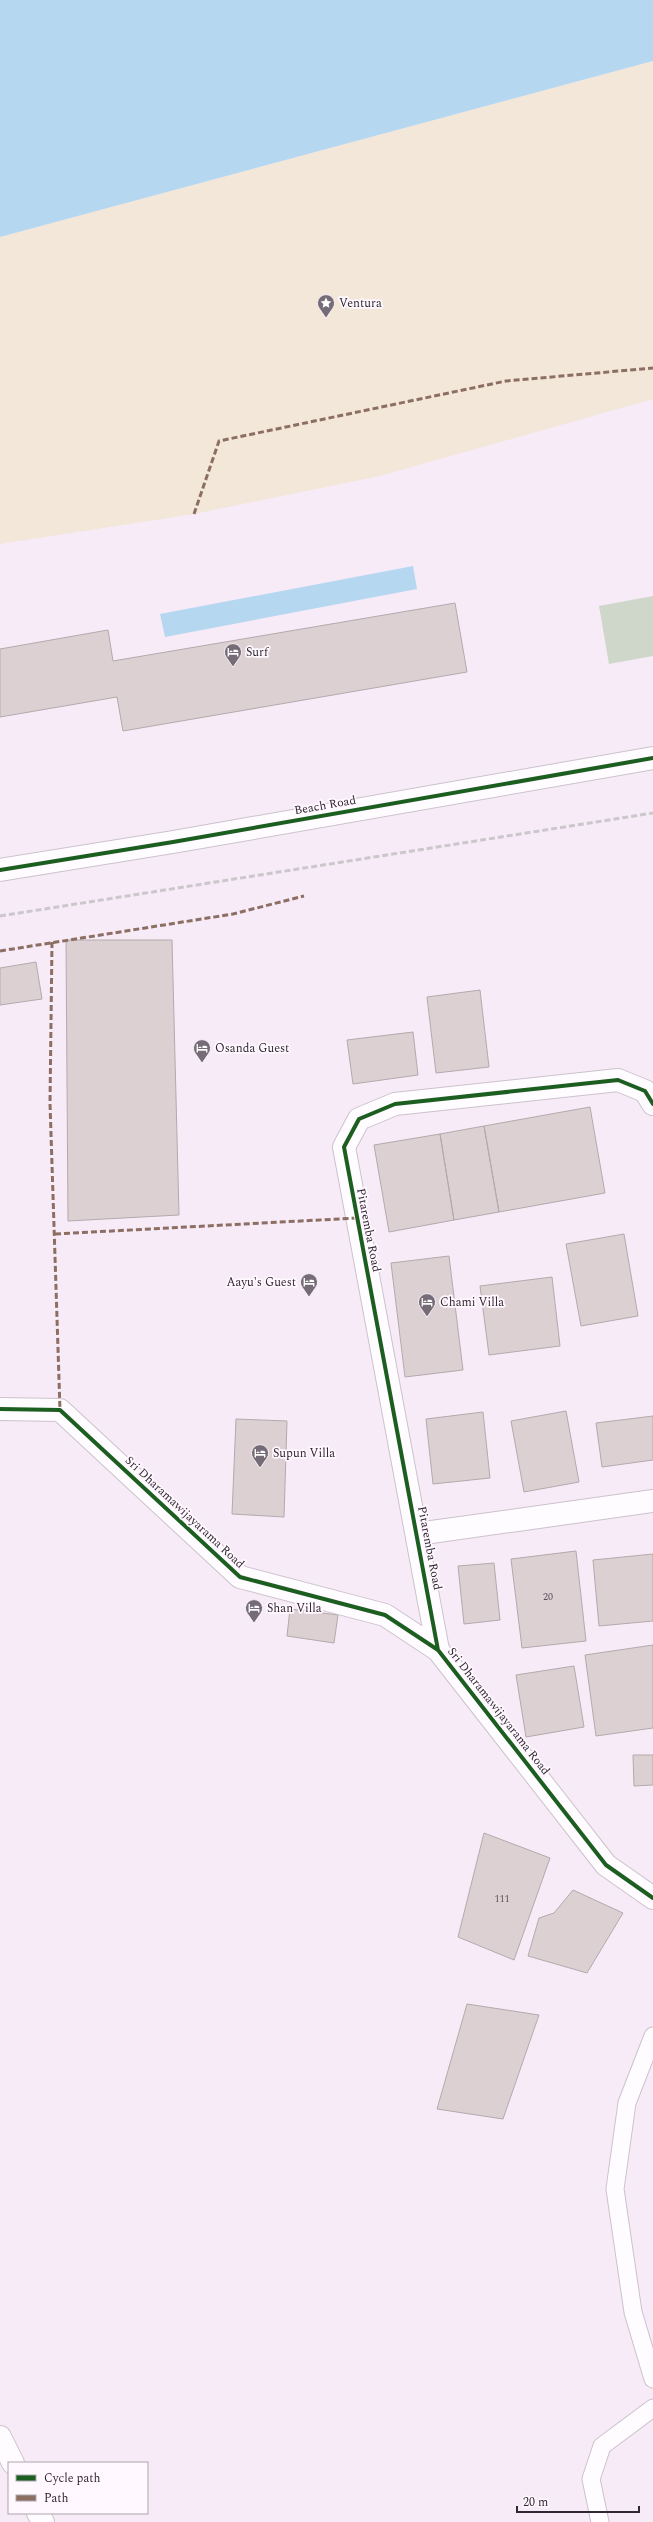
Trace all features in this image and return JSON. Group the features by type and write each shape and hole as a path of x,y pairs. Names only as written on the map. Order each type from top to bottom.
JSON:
{"street":[{"name":"Beach Road","path":"0,870 173,842 653,758"},
{"name":"Pitaremba Road","path":"438,1650 344,1147 359,1119 395,1104 618,1080 645,1091 653,1104"},
{"name":"Sri Dharamawijayarama Road","path":"0,1409 60,1410 240,1577 385,1615 438,1650 606,1865 653,1898"},
{"name":"Pitaremba Road","path":"417,1534 653,1501"},
{"path":"0,2437 12,2462"}],"lane":[{"path":"653,2036 627,2103 614,2189 634,2312 653,2379"},
{"path":"600,2522 591,2479 602,2446 653,2408"}],"shaded area":[{"path":"653,596 653,656 609,664 599,606"}],"sand":[{"name":"Ventura","path":"653,61 653,399 380,476 194,514 0,544 0,237"}],"water":[{"path":"0,0 653,0 653,61 0,237"},
{"path":"413,566 417,589 165,637 160,614"}],"building":[{"name":"Surf","path":"455,603 467,672 123,731 117,697 0,717 0,649 108,630 113,661"},
{"path":"66,940 172,940 179,1215 68,1221"},
{"path":"36,962 42,999 0,1005 0,968"},
{"path":"480,990 489,1067 436,1073 427,997"},
{"path":"413,1032 418,1075 353,1084 347,1040"},
{"path":"590,1107 605,1193 499,1212 484,1126"},
{"path":"484,1126 499,1212 454,1220 440,1134"},
{"path":"440,1134 454,1220 389,1232 374,1145"},
{"path":"624,1234 638,1316 581,1326 566,1244"},
{"name":"Chami Villa","path":"449,1256 463,1370 405,1377 391,1263"},
{"path":"552,1277 560,1346 489,1355 480,1286"},
{"path":"566,1411 579,1482 524,1492 511,1421"},
{"path":"483,1412 490,1478 433,1484 426,1419"},
{"path":"653,1416 653,1460 602,1467 596,1423"},
{"name":"Supun Villa","path":"236,1419 287,1421 284,1517 232,1514"},
{"path":"576,1551 586,1641 522,1648 511,1559"},
{"path":"653,1554 653,1621 599,1626 593,1560"},
{"path":"494,1563 500,1620 464,1624 458,1566"},
{"path":"290,1609 338,1615 334,1643 287,1636"},
{"path":"653,1645 653,1728 596,1736 585,1655"},
{"path":"574,1666 584,1727 526,1737 516,1675"},
{"path":"633,1755 653,1755 653,1785 634,1786"},
{"path":"484,1833 550,1858 514,1960 458,1937"},
{"path":"573,1890 623,1913 587,1973 528,1956 539,1918 554,1913"},
{"path":"467,2004 539,2015 503,2119 437,2109"}],"railway":[{"path":"0,916 653,813"}],"marked path":[{"path":"194,514 219,441 506,381 653,368"},
{"path":"0,951 233,914 304,896"},
{"path":"52,942 50,1103 60,1410"},
{"path":"55,1234 357,1218"}],"cycle path":[{"path":"0,870 173,842 653,758"},
{"path":"438,1650 344,1147 359,1119 395,1104 618,1080 645,1091 653,1104"},
{"path":"0,1409 60,1410 240,1577 385,1615 438,1650 606,1865 653,1898"}],"place":[{"name":"Ventura","path":"326,318"},
{"name":"Surf","path":"233,667"},
{"name":"Osanda Guest","path":"202,1063"},
{"name":"Aayu's Guest","path":"309,1297"},
{"name":"Chami Villa","path":"427,1317"},
{"name":"Supun Villa","path":"260,1468"},
{"name":"Shan Villa","path":"254,1623"}]}
